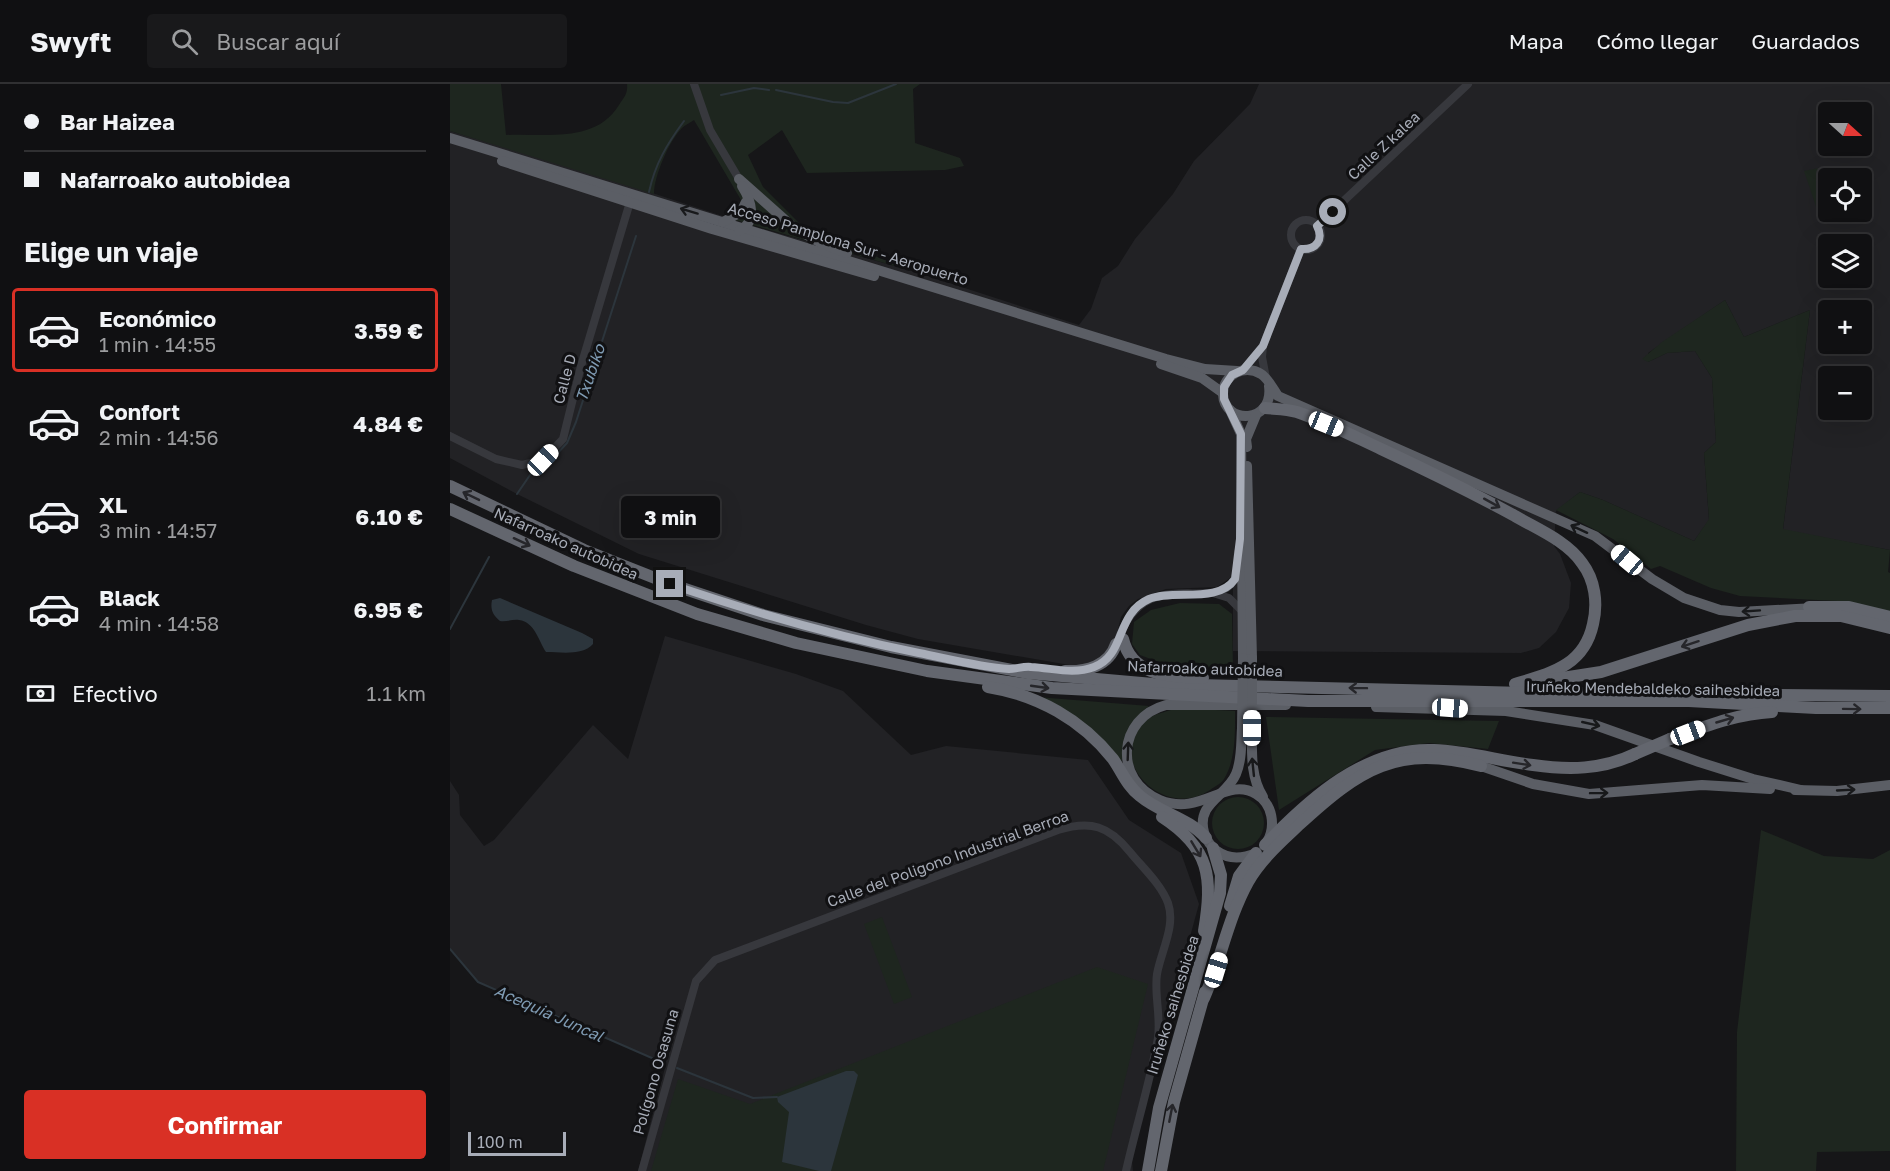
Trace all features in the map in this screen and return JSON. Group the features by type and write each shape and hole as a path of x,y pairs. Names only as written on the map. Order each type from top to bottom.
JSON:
{"highway":[{"name":"Acceso Pamplona Sur - Aeropuerto","path":"450,138 1166,359 1217,371 1240,371"},
{"name":"Acceso Pamplona Sur - Aeropuerto","path":"450,145 783,251 1056,330 1202,378 1223,393"},
{"path":"741,184 746,202 744,228 752,236 771,242 783,251"},
{"path":"712,229 723,227 737,232 744,228 750,219 752,209 748,194 741,184"},
{"path":"741,184 794,227 819,242 892,268 910,279"},
{"path":"723,222 741,212 746,202"},
{"path":"1247,658 1240,539 1241,434 1223,393 1227,380 1240,371 1260,374 1278,396 1296,405 1595,536 1652,579 1684,598 1720,610 1739,612 1829,605 1849,607 1890,617"},
{"path":"697,614 729,630 789,649 888,671 999,689 1028,698 1071,719 1087,730 1140,796 1188,823 1222,855 1245,858 1261,849 1270,835 1273,824 1266,803 1255,782 1247,728 1246,439 1269,401 1268,382"},
{"path":"1230,409 1242,416 1261,411 1294,411 1342,431 1460,485 1561,543 1582,562 1594,589 1595,602 1592,627 1584,646 1573,660 1560,670 1515,684"},
{"name":"Nafarroako autobidea","path":"450,486 584,550 670,584 763,615 891,647 1028,673 1117,682 1416,695"},
{"name":"Nafarroako autobidea","path":"450,509 574,566 697,614 796,643 927,671 1052,688 1308,701 1416,695"},
{"path":"1809,607 1851,612 1890,622"},
{"path":"1416,695 1601,672 1748,625 1795,616 1841,616 1890,628"},
{"path":"1010,669 1030,666 1081,670 1106,661 1118,644 1133,661 1158,674 1237,679 1260,687"},
{"name":"Iruñeko Mendebaldeko saihesbidea","path":"1416,695 1688,693 1785,697 1890,696"},
{"path":"1416,695 1450,708"},
{"name":"Iruñeko Mendebaldeko saihesbidea","path":"1416,695 1689,701 1816,708 1890,708"},
{"path":"1266,803 1258,795 1237,788 1226,790 1192,804 1174,804 1160,800 1142,788 1129,768 1127,747 1130,734 1142,716 1152,709 1173,704 1450,708 1506,711 1595,725 1753,780 1802,790"},
{"path":"1204,998 1216,970 1238,902 1254,872 1272,850 1323,803 1374,768 1393,759 1418,754 1446,754 1481,762 1568,770 1617,763 1670,739 1741,715 1816,708"},
{"path":"1209,843 1203,827 1204,815 1208,804 1230,785 1237,772 1247,728"},
{"path":"1101,747 1120,780 1132,795 1185,833 1195,846 1206,873 1208,904 1203,934 1186,994 1182,1027"},
{"name":"Iruñeko saihesbidea","path":"1161,1171 1174,1102 1236,886 1243,869 1261,849 1341,779 1377,759 1400,752 1433,750 1481,762"},
{"path":"1481,762 1533,784 1589,794 1702,785 1837,791 1890,785"},
{"name":"Iruñeko saihesbidea","path":"1148,1171 1159,1108 1220,892 1221,875 1209,843"},
{"path":"1142,1171 1147,1135 1160,1082 1172,1058"}],"street":[{"path":"694,84 710,130 741,184"},
{"name":"Calle Z kalea","path":"1317,226 1468,84"},
{"name":"Calle D","path":"450,436 496,459 522,465 543,460 563,439 630,202"},
{"path":"1307,220 1317,226 1320,232 1318,244 1313,248 1301,249 1291,239 1295,224 1307,220"},
{"path":"1268,382 1262,357 1263,346 1301,249"},
{"path":"1240,371 1263,346"},
{"path":"1118,644 1124,623 1135,608 1156,597 1208,593 1229,586 1235,579 1240,539"},
{"path":"1208,593 1229,598 1243,612"},
{"name":"Calle del Poligono Industrial Berroa","path":"696,981 715,960 728,954 962,866 1072,825 1103,828 1117,836 1163,893 1170,916 1157,976 1158,1036 1126,1171"},
{"name":"Polígono Osasuna","path":"642,1171 696,981"}],"shaded area":[{"path":"450,84 501,84 506,135 553,135 583,131 597,126 619,105 626,93 627,84 920,84 913,89 915,143 960,158 964,166 945,170 807,173 782,130 748,155 763,187 803,227 912,271 725,217 738,209 741,200 694,120 682,128 667,150 659,169 654,194 450,131"},
{"path":"1259,84 1890,84 1890,550 1783,530 1810,310 1744,337 1725,300 1648,353 1648,362 1667,353 1695,351 1712,378 1716,442 1704,453 1709,520 1694,541 1580,492 1556,511 1554,546 1560,554 1571,583 1569,608 1556,632 1539,648 1521,653 1233,651 1233,576 1217,587 1166,589 1138,599 1121,617 1116,637 1103,659 1081,667 918,639 639,554 450,458 450,131 576,168 753,226 912,271 1079,325 1091,309 1102,278 1118,266 1135,239 1173,194 1194,161 1250,104"},
{"path":"1818,168 1818,212 1804,171"},
{"path":"1725,300 1744,337 1810,310 1783,529 1890,550 1888,572 1890,573 1890,612 1837,601 1740,596 1711,588 1660,566 1651,569 1613,539 1556,510 1580,492 1694,541 1709,519 1704,453 1716,442 1712,378 1695,351 1667,353 1648,362 1642,359 1662,342"},
{"path":"500,598 582,633 593,639 593,644 577,652 546,652 529,624 519,620 500,621 496,617 492,609 492,600"},
{"path":"1180,603 1219,604 1232,614 1233,671 1156,661 1140,655 1132,644 1134,622 1151,610"},
{"path":"665,636 796,674 843,691 911,755 946,746 1088,760 1129,820 1181,853 1199,904 1131,1151 1133,1171 638,1171 666,1064 478,982 450,948 450,781 459,795 460,815 484,846 494,840 593,725 628,759"},
{"path":"1037,697 1149,706 1132,724 1124,745 1122,761"},
{"path":"1178,708 1235,711 1234,746 1231,763 1224,779 1210,790 1191,798 1173,798 1156,791 1142,779 1133,765 1131,748 1136,732 1151,717"},
{"path":"1266,717 1499,721 1488,749 1429,743 1375,750 1279,810"},
{"path":"1233,797 1243,797 1257,804 1264,823 1257,842 1243,849 1233,849 1223,845 1216,838 1212,828 1212,818 1216,808 1223,801"},
{"path":"1761,830 1824,856 1873,859 1890,850 1890,1151 1817,1152 1816,1171 1736,1171 1737,1032"},
{"path":"882,917 912,997 894,1004 864,924"},
{"path":"1097,967 1148,984 1103,1171 651,1171 678,1079 750,1104"},
{"path":"846,1071 854,1071 858,1075 831,1171 819,1171 782,1162 789,1112 778,1102 777,1097"}],"waterway":[{"name":"Txubiko","path":"776,90 848,103 896,84"},
{"name":"Txubiko","path":"721,95 754,88 769,90"},
{"name":"Txubiko","path":"649,192 662,155 684,121"},
{"name":"Txubiko","path":"517,494 530,475 554,457 567,443 576,422 636,236"},
{"name":"Acequia Juncal","path":"450,629 489,557"},
{"name":"Acequia Juncal","path":"450,949 478,982 661,1062"},
{"name":"Acequia Juncal","path":"677,1068 753,1098 777,1097"}],"route":[{"path":"670,584 799,625 951,659 1010,669 1030,666 1069,671 1081,670 1106,661 1114,650 1128,615 1142,603 1168,595 1208,593 1229,586 1235,579 1240,539 1241,434 1226,405 1224,387 1227,380 1238,371 1243,370 1263,346 1301,249 1307,250 1318,244 1320,232 1317,226 1333,212"}]}
